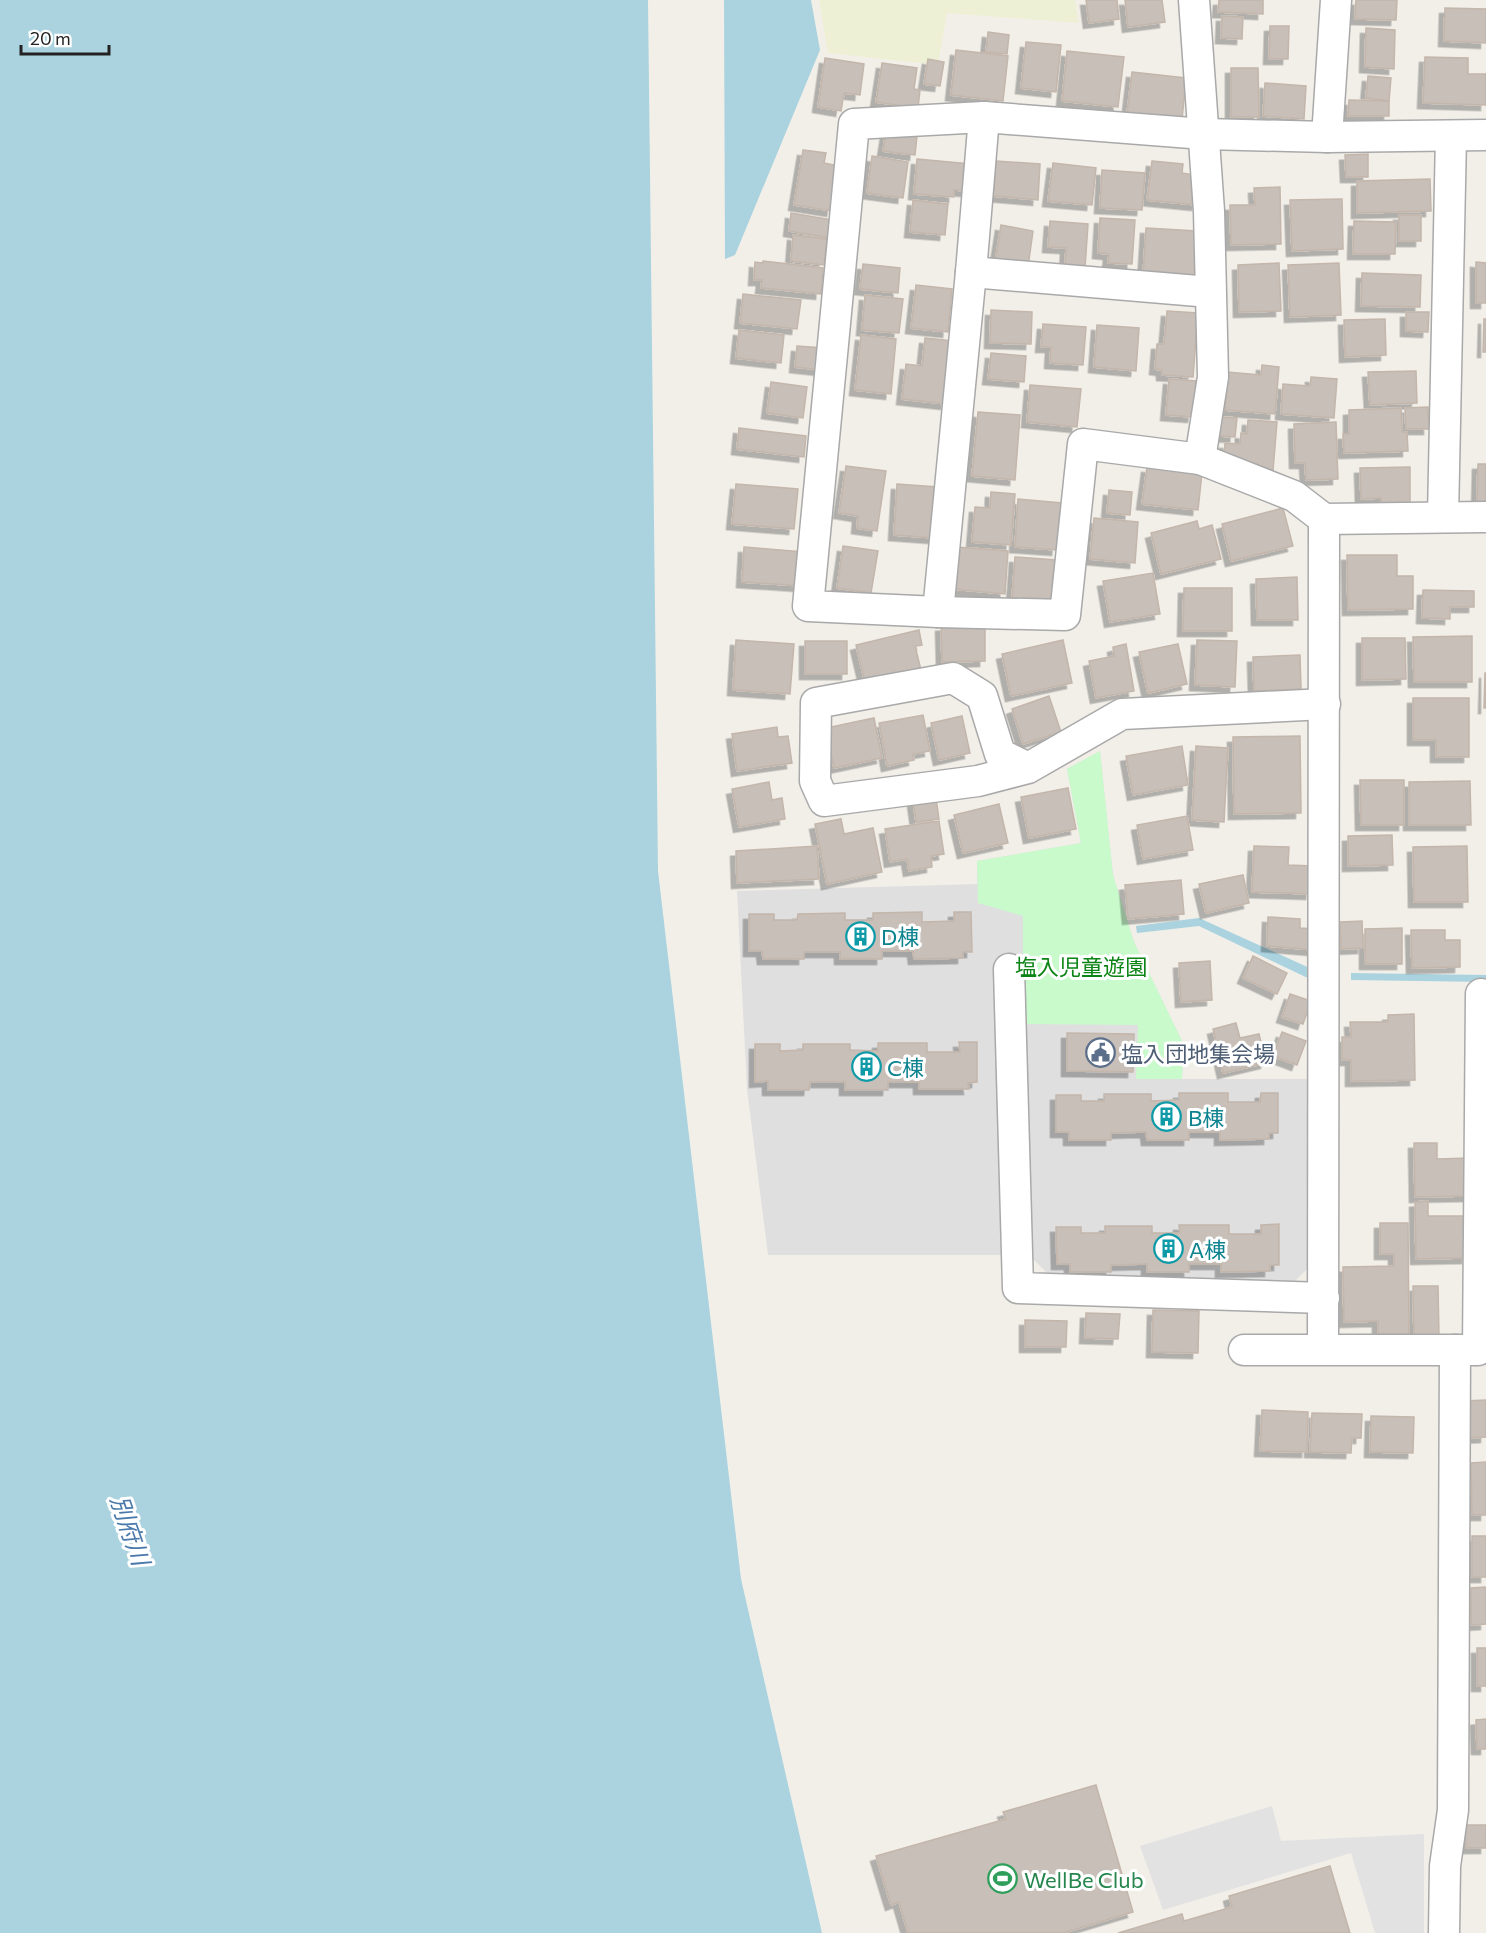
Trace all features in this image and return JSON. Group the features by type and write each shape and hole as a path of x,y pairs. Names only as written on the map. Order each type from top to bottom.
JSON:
{"street":[{"path":"1194,0 1209,211 1213,377 1200,459"},
{"path":"1327,137 1335,0"},
{"path":"938,612 984,117"},
{"path":"1486,135 1327,137 1204,134 984,117 854,124 808,606 1065,615 1083,444 1200,459 1294,496 1324,519 1486,518"},
{"path":"1443,517 1451,136"},
{"path":"971,272 1210,292"},
{"path":"1323,1349 1324,519"},
{"path":"1028,768 1000,754 982,696 953,678 816,703 815,781 824,801 978,781 1028,768 1122,714 1325,704"},
{"path":"1009,969 1018,1288 1324,1298"},
{"path":"1444,1933 1445,1866 1453,1810 1473,1350 1481,994"},
{"path":"1244,1350 1473,1350"}],"shaded area":[{"path":"1100,751 1113,875 1134,942 1184,1045 1182,1079 1310,1079 1313,1263 1293,1283 1053,1279 1029,1255 768,1255 747,1089 737,891 977,884 977,861 1081,843 1067,769"},
{"path":"1272,1806 1281,1841 1424,1834 1424,1933 1375,1933 1351,1853 1163,1910 1140,1846"}],"green space":[{"path":"819,0 1075,0 1079,23 947,13 938,65 828,53"},
{"name":"塩入児童遊園","path":"1100,751 1113,875 1134,942 1184,1045 1182,1079 1136,1079 1138,1025 1023,1024 1023,916 978,903 977,861 1081,843 1067,769"}],"water":[{"name":"別府川","path":"0,0 648,0 658,871 741,1579 822,1933 0,1933"},
{"path":"724,0 811,0 820,50 735,255 725,259"},
{"path":"1199,918 1314,970 1314,981 1199,926 1137,933 1136,926"},
{"path":"1351,973 1486,975 1486,982 1351,980"}],"building":[{"path":"1086,0 1117,0 1119,19 1089,23"},
{"path":"1125,0 1162,0 1165,22 1128,27"},
{"path":"1219,0 1263,0 1263,14 1218,12"},
{"path":"1356,0 1397,0 1396,20 1355,19"},
{"path":"1445,8 1486,9 1486,43 1444,41"},
{"path":"1222,16 1243,17 1242,39 1221,38"},
{"path":"1270,26 1289,26 1288,59 1269,59"},
{"path":"1366,28 1395,30 1394,69 1365,67"},
{"path":"988,32 1009,35 1007,54 986,52"},
{"path":"1026,42 1061,45 1056,92 1021,88"},
{"path":"956,50 1008,56 1003,101 951,95"},
{"path":"1067,51 1124,57 1118,107 1062,101"},
{"path":"1425,57 1468,58 1468,74 1486,74 1486,105 1423,103"},
{"path":"825,58 864,64 860,95 844,93 841,111 818,107"},
{"path":"928,59 944,62 940,86 924,84"},
{"path":"882,63 917,68 914,89 920,90 918,108 876,102"},
{"path":"1231,68 1258,68 1259,117 1231,117"},
{"path":"1132,72 1186,78 1182,120 1127,114"},
{"path":"1368,76 1391,78 1389,101 1366,98"},
{"path":"1265,83 1306,86 1304,119 1263,116"},
{"path":"1349,100 1389,101 1389,116 1348,116"},
{"path":"886,132 917,136 915,155 883,151"},
{"path":"803,150 826,153 824,163 839,166 832,211 794,205"},
{"path":"1368,154 1368,177 1346,177 1345,155"},
{"path":"872,156 908,162 903,198 867,193"},
{"path":"917,159 971,164 968,191 954,190 954,197 914,194"},
{"path":"996,161 1040,164 1038,200 993,196"},
{"path":"1152,161 1183,164 1182,173 1200,176 1197,205 1147,200"},
{"path":"1053,163 1096,168 1092,205 1048,201"},
{"path":"1102,170 1145,173 1142,210 1100,208"},
{"path":"1430,179 1431,211 1357,213 1357,181"},
{"path":"1280,187 1281,244 1231,245 1230,205 1255,205 1254,188"},
{"path":"1342,199 1343,249 1292,251 1290,200"},
{"path":"913,200 948,204 945,235 910,232"},
{"path":"791,213 833,220 830,238 789,231"},
{"path":"1399,215 1421,215 1421,241 1399,241"},
{"path":"1100,218 1135,220 1132,264 1108,263 1109,254 1098,253"},
{"path":"1050,221 1088,224 1085,268 1065,267 1066,248 1048,247"},
{"path":"1354,221 1396,222 1395,254 1353,254"},
{"path":"1001,225 1033,231 1028,267 995,263"},
{"path":"1146,228 1197,231 1194,279 1143,276"},
{"path":"793,235 827,239 824,265 791,261"},
{"path":"763,261 823,268 821,294 761,288 762,280 754,280 755,262 763,263"},
{"path":"1476,262 1486,263 1486,303 1476,303"},
{"path":"1279,263 1281,311 1239,312 1238,265"},
{"path":"1339,263 1341,315 1290,317 1288,265"},
{"path":"863,264 900,268 898,293 860,289"},
{"path":"1362,273 1421,275 1420,307 1361,306"},
{"path":"916,285 952,289 948,332 911,328"},
{"path":"743,294 801,300 797,329 740,323"},
{"path":"865,295 903,299 899,333 862,330"},
{"path":"991,310 1032,312 1031,344 990,343"},
{"path":"1167,311 1198,313 1193,377 1162,375 1162,370 1155,369 1157,344 1164,344"},
{"path":"1406,312 1429,312 1428,332 1406,331"},
{"path":"1385,319 1386,355 1345,357 1344,320"},
{"path":"1484,319 1486,319 1486,352 1483,352"},
{"path":"1043,324 1086,327 1083,365 1050,363 1051,347 1041,347"},
{"path":"1097,325 1139,328 1136,371 1094,367"},
{"path":"739,330 784,335 781,363 736,358"},
{"path":"861,335 896,339 891,394 855,390"},
{"path":"925,338 953,341 946,404 902,399 906,364 922,366"},
{"path":"797,346 824,348 822,370 795,367"},
{"path":"991,353 1026,356 1024,382 988,379"},
{"path":"1262,365 1279,367 1275,414 1225,410 1228,372 1261,375"},
{"path":"1416,371 1417,403 1370,405 1368,372"},
{"path":"1311,377 1337,379 1334,418 1281,414 1283,384 1310,386"},
{"path":"1169,379 1197,381 1193,417 1166,415"},
{"path":"771,382 807,387 803,418 767,413"},
{"path":"1030,385 1081,389 1077,427 1027,422"},
{"path":"1428,407 1429,429 1406,429 1405,408"},
{"path":"1401,408 1402,432 1407,432 1408,451 1344,453 1343,434 1349,434 1349,410"},
{"path":"978,412 1020,415 1015,480 972,476"},
{"path":"1221,417 1237,418 1235,437 1219,436"},
{"path":"1248,420 1277,422 1273,471 1238,468 1224,459 1225,443 1240,444 1241,433 1247,434"},
{"path":"1336,422 1338,479 1306,480 1305,463 1295,463 1294,424"},
{"path":"739,428 806,436 804,457 737,449"},
{"path":"1478,464 1486,464 1486,504 1477,504"},
{"path":"846,466 886,471 877,531 857,528 858,516 839,513"},
{"path":"1147,467 1202,473 1198,510 1142,504"},
{"path":"1410,467 1410,506 1381,506 1381,498 1361,499 1360,468"},
{"path":"736,484 798,489 794,529 732,524"},
{"path":"897,484 938,487 935,538 894,535"},
{"path":"1109,490 1132,492 1130,515 1107,513"},
{"path":"991,492 1015,494 1011,545 972,542 975,507 990,508"},
{"path":"1018,499 1062,503 1057,550 1015,547"},
{"path":"1283,508 1293,546 1231,561 1222,524"},
{"path":"1094,518 1138,522 1135,563 1090,559"},
{"path":"1197,521 1199,529 1212,525 1221,559 1161,574 1151,533"},
{"path":"843,546 878,551 871,593 837,588"},
{"path":"744,547 804,552 801,586 742,582"},
{"path":"956,547 1008,551 1005,594 953,589"},
{"path":"1347,555 1397,555 1397,576 1413,576 1413,609 1348,610"},
{"path":"1015,557 1057,560 1054,602 1012,598"},
{"path":"1153,573 1160,614 1110,622 1103,581"},
{"path":"1297,577 1298,620 1257,620 1256,579"},
{"path":"1184,588 1232,588 1232,631 1183,631"},
{"path":"1423,590 1474,591 1474,607 1450,607 1450,619 1422,618"},
{"path":"985,624 985,661 942,662 941,626"},
{"path":"919,630 922,645 915,646 921,670 865,683 856,645"},
{"path":"1472,636 1472,682 1414,682 1413,637"},
{"path":"1362,638 1405,638 1406,679 1362,680"},
{"path":"736,640 794,644 790,694 733,690"},
{"path":"1063,640 1072,683 1011,696 1002,654"},
{"path":"1197,640 1237,641 1235,687 1195,685"},
{"path":"805,641 847,641 847,674 805,674"},
{"path":"1126,644 1134,691 1096,698 1089,661 1114,656 1113,647"},
{"path":"1178,644 1187,684 1148,693 1139,652"},
{"path":"1300,655 1301,689 1254,691 1253,657"},
{"path":"1485,673 1486,708 1484,708"},
{"path":"1049,696 1061,732 1023,744 1012,709"},
{"path":"1413,698 1469,698 1469,757 1436,757 1436,740 1413,740"},
{"path":"923,715 930,751 913,754 914,760 887,766 879,723"},
{"path":"962,716 970,753 939,760 931,723"},
{"path":"874,718 882,758 834,768 826,728"},
{"path":"777,727 778,737 788,736 792,763 737,771 732,734"},
{"path":"1300,736 1301,813 1234,814 1233,737"},
{"path":"1182,746 1188,785 1133,795 1126,756"},
{"path":"1196,746 1228,748 1224,822 1192,820"},
{"path":"1360,780 1404,780 1404,825 1361,825"},
{"path":"1470,781 1471,825 1409,825 1409,782"},
{"path":"769,782 772,800 782,798 785,819 739,827 732,789"},
{"path":"1068,788 1076,829 1029,838 1021,797"},
{"path":"936,798 939,819 916,822 913,801"},
{"path":"999,804 1008,843 963,853 954,815"},
{"path":"1187,816 1193,850 1143,859 1137,825"},
{"path":"841,819 844,834 873,828 882,872 827,884 815,824"},
{"path":"939,821 944,854 931,856 932,867 909,871 907,859 890,862 885,829"},
{"path":"1392,835 1393,865 1348,866 1348,836"},
{"path":"817,846 819,879 737,883 736,851"},
{"path":"1254,846 1289,847 1288,865 1313,866 1311,894 1252,892"},
{"path":"1467,846 1468,902 1414,902 1413,847"},
{"path":"1243,875 1249,903 1206,913 1199,884"},
{"path":"1181,880 1184,914 1128,919 1125,885"},
{"name":"D棟","path":"922,912 922,922 954,921 954,912 971,912 972,952 963,952 963,958 914,959 913,951 882,951 882,959 840,959 840,952 804,952 804,959 763,959 762,951 749,951 749,914 774,914 774,920 797,920 798,914 845,913 845,920 873,920 873,913"},
{"path":"1268,917 1300,919 1300,928 1315,929 1314,950 1267,946"},
{"path":"1362,921 1363,948 1341,949 1340,922"},
{"path":"1402,928 1402,964 1365,964 1365,929"},
{"path":"1411,930 1445,930 1445,940 1460,940 1460,967 1412,968"},
{"path":"1253,956 1287,973 1277,994 1243,978"},
{"path":"1210,961 1212,1000 1181,1002 1179,963"},
{"path":"1290,994 1311,1001 1303,1024 1282,1017"},
{"path":"1414,1014 1415,1080 1351,1081 1351,1060 1342,1060 1342,1037 1351,1037 1350,1022 1388,1022 1388,1015"},
{"path":"1236,1023 1240,1038 1259,1034 1266,1063 1223,1073 1213,1029"},
{"path":"1282,1032 1306,1041 1297,1065 1273,1056"},
{"name":"塩入団地集会場","path":"1067,1033 1134,1034 1133,1072 1067,1071"},
{"name":"C棟","path":"959,1042 977,1042 977,1082 968,1083 969,1089 919,1089 919,1082 888,1082 888,1090 845,1090 845,1082 810,1082 809,1090 768,1090 768,1081 755,1082 755,1044 780,1044 780,1051 803,1050 803,1044 850,1044 850,1050 878,1051 878,1043 927,1043 927,1052 960,1052"},
{"name":"B棟","path":"1179,1093 1228,1093 1228,1102 1260,1102 1261,1093 1278,1093 1278,1133 1269,1133 1269,1139 1220,1140 1220,1132 1189,1132 1189,1140 1147,1140 1146,1132 1111,1133 1111,1140 1069,1140 1069,1132 1056,1132 1056,1095 1081,1095 1081,1101 1104,1101 1104,1094 1151,1094 1151,1101 1179,1100"},
{"path":"1414,1143 1437,1143 1437,1159 1468,1158 1469,1196 1415,1197"},
{"path":"1428,1201 1428,1216 1467,1216 1467,1258 1416,1259 1415,1202"},
{"path":"1380,1223 1408,1223 1409,1334 1378,1334 1378,1321 1344,1322 1343,1267 1394,1266 1394,1254 1380,1254"},
{"name":"A棟","path":"1279,1224 1279,1265 1270,1265 1270,1271 1221,1272 1221,1264 1189,1264 1189,1272 1147,1272 1147,1264 1111,1265 1111,1272 1070,1272 1070,1264 1057,1264 1056,1227 1081,1227 1081,1233 1105,1233 1105,1226 1152,1226 1152,1233 1180,1233 1179,1225 1229,1225 1229,1234 1261,1234 1261,1225"},
{"path":"1413,1286 1438,1286 1439,1336 1414,1337"},
{"path":"1153,1310 1199,1311 1198,1353 1152,1352"},
{"path":"1086,1313 1120,1314 1118,1339 1085,1338"},
{"path":"1025,1320 1067,1321 1066,1347 1025,1347"},
{"path":"1486,1400 1486,1437 1464,1438 1463,1401"},
{"path":"1262,1410 1308,1412 1307,1452 1260,1451"},
{"path":"1312,1413 1362,1414 1361,1438 1352,1438 1351,1453 1310,1452"},
{"path":"1371,1416 1414,1417 1413,1453 1370,1452"},
{"path":"1486,1462 1486,1515 1472,1515 1471,1463"},
{"path":"1472,1536 1486,1536 1486,1577 1472,1577"},
{"path":"1486,1587 1486,1624 1471,1625 1471,1588"},
{"path":"1477,1648 1486,1648 1486,1686 1477,1686"},
{"path":"1486,1719 1486,1749 1477,1749 1476,1720"},
{"name":"WellBe Club","path":"1096,1785 1133,1912 1063,1933 908,1933 899,1902 891,1905 876,1856 1006,1819 1003,1812"},
{"path":"1465,1825 1486,1825 1486,1848 1466,1848"},
{"name":"WellBe Club","path":"1330,1866 1350,1933 1118,1933 1182,1914 1184,1921 1232,1907 1229,1896"}],"place":[{"name":"D棟","path":"860,936"},
{"name":"塩入団地集会場","path":"1100,1053"},
{"name":"C棟","path":"866,1067"},
{"name":"B棟","path":"1167,1117"},
{"name":"A棟","path":"1168,1249"},
{"name":"WellBe Club","path":"1003,1879"}]}
